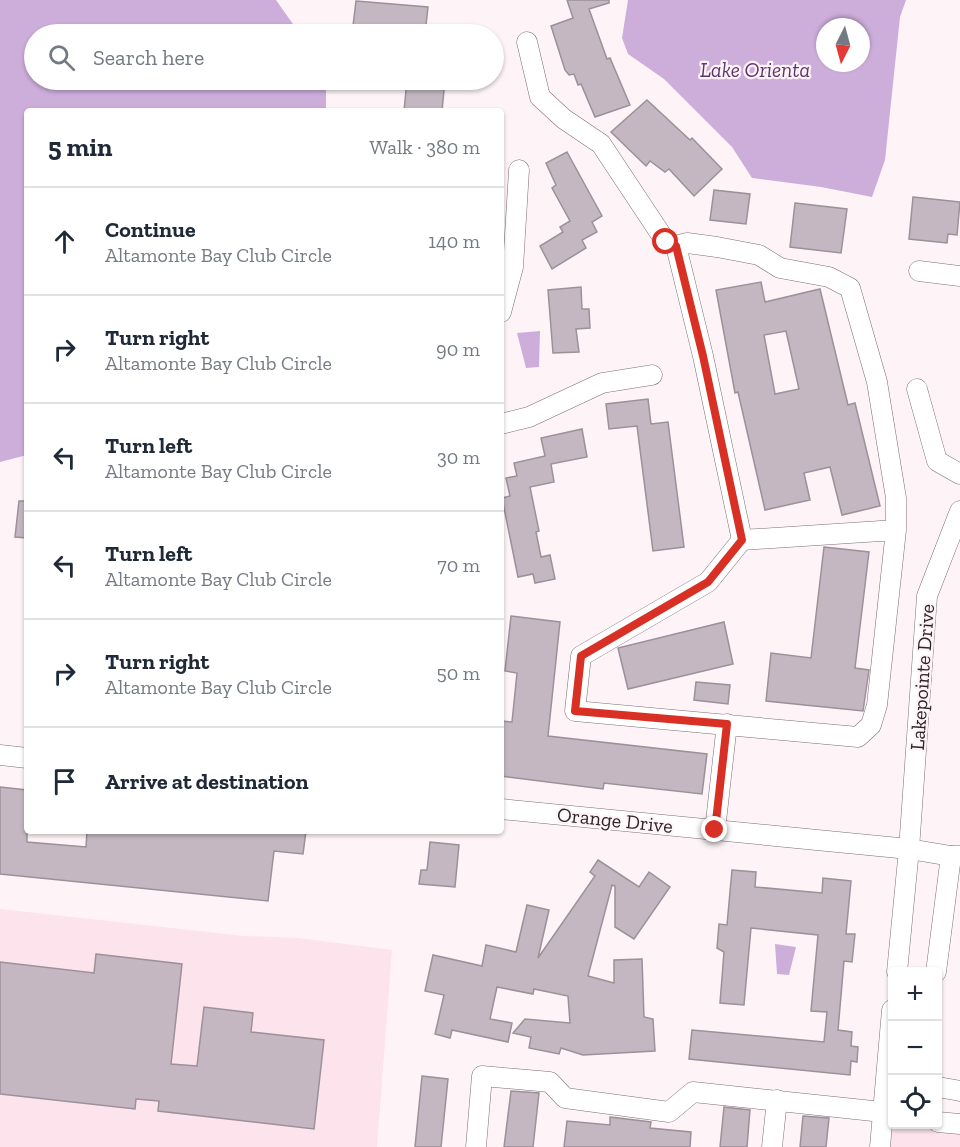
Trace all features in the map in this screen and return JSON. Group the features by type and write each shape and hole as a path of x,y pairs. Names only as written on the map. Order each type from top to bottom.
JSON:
{"street":[{"path":"527,42 540,97 564,119 601,144 666,242 676,246 687,243 759,255 780,268 829,277 850,288 877,382 896,498 896,530 877,705 871,725 858,737 575,711 581,656 708,582 742,540 896,530"},
{"path":"504,301 513,267 519,170"},
{"path":"676,246 703,356 742,540"},
{"path":"919,271 960,276"},
{"path":"504,423 529,417 602,383 652,375"},
{"path":"916,389 937,461 960,474"},
{"name":"Lakepointe Drive","path":"897,967 909,849 927,596 960,511"},
{"path":"715,830 727,724"},
{"path":"0,755 24,758"},
{"name":"Orange Drive","path":"504,809 909,849 955,856"},
{"path":"937,967 955,856"},
{"path":"889,1075 892,1021"},
{"path":"476,1147 482,1076 550,1083 565,1098 669,1112 693,1092 888,1112 880,1147"},
{"path":"942,1088 960,1091"},
{"path":"772,1147 777,1100"},
{"path":"942,1122 960,1124"}],"shaded area":[{"path":"0,909 244,936 298,938 392,950 377,1147 0,1147"},
{"path":"889,1129 930,1129 960,1133 960,1147 887,1147"}],"water":[{"path":"0,0 276,0 293,24 24,24 24,90 326,90 326,108 24,108 24,456 0,462"},
{"name":"Lake Orienta","path":"628,0 906,0 900,17 885,160 872,197 821,187 752,178 732,147 664,79 628,54 622,38"},
{"path":"540,331 539,367 526,368 517,333"},
{"path":"775,944 796,947 789,975 777,974"}],"building":[{"path":"567,0 609,0 609,3 589,9 607,59 610,58 630,105 595,117 581,84 578,85 574,74 569,75 565,70 551,26 573,18"},
{"path":"356,1 428,7 426,24 353,24"},
{"path":"406,90 444,90 442,108 404,108"},
{"path":"647,100 690,140 692,138 722,169 694,196 669,169 665,172 650,161 646,166 611,132"},
{"path":"567,152 602,216 592,222 597,232 582,240 586,248 552,269 540,246 563,232 560,227 570,221 552,188 556,185 546,163"},
{"path":"714,190 750,194 746,224 710,220"},
{"path":"913,197 960,202 957,235 948,234 947,243 909,239"},
{"path":"795,203 847,209 841,253 790,247"},
{"path":"761,282 765,302 820,289 848,405 855,403 880,506 842,515 830,467 804,473 810,500 765,510 738,392 735,393 716,290","holes":["786,331 799,389 775,394 764,335"]},
{"path":"581,287 582,309 589,309 590,328 576,329 579,352 553,353 548,290"},
{"path":"648,399 651,424 668,422 684,547 653,551 637,426 609,429 606,404"},
{"path":"582,429 587,457 551,464 554,482 530,487 539,531 536,532 541,557 550,555 555,579 535,583 533,574 518,577 504,498 510,496 506,478 517,476 514,463 545,456 541,438"},
{"path":"19,501 24,501 24,538 15,537"},
{"path":"824,547 869,552 855,668 869,670 863,711 766,701 771,653 811,658"},
{"path":"511,616 560,622 548,736 707,754 702,794 604,783 603,789 504,776 504,721 512,722 517,673 505,671"},
{"path":"724,622 733,664 628,689 618,648"},
{"path":"696,682 730,685 728,704 694,700"},
{"path":"0,787 24,790 24,834 27,834 27,842 86,847 87,834 306,834 303,854 274,851 268,901 0,874"},
{"path":"430,842 459,845 455,887 419,884 421,870 427,870"},
{"path":"598,860 639,887 649,872 670,887 634,939 615,927 615,886 612,885 588,976 614,983 614,960 642,959 644,1017 653,1019 655,1051 583,1055 561,1048 559,1054 529,1048 531,1037 513,1033 525,1019 570,1023 568,996 534,989 533,994 497,987 490,1019 512,1023 508,1042 452,1030 450,1038 435,1034 444,995 425,991 433,955 482,966 486,945 516,952 527,905 549,910 538,958 595,876 590,872"},
{"path":"732,870 756,872 755,887 822,893 823,878 851,881 846,934 855,934 852,962 844,961 838,1030 852,1032 851,1046 858,1047 857,1062 851,1061 850,1075 689,1059 692,1030 824,1042 827,1012 811,1011 818,935 751,928 744,1005 720,1003 724,952 717,948 719,924 727,925"},
{"path":"96,954 182,964 171,1064 197,1066 204,1007 253,1013 251,1032 324,1040 314,1129 158,1111 159,1101 136,1099 135,1109 0,1094 0,962 94,973"},
{"path":"422,1076 448,1079 441,1147 415,1147"},
{"path":"511,1091 539,1093 533,1147 504,1147"},
{"path":"724,1107 750,1110 747,1147 720,1147"},
{"path":"803,1116 829,1118 826,1147 800,1147"},
{"path":"610,1117 651,1122 650,1128 691,1132 690,1147 564,1147 567,1121 610,1125"}],"route":[{"path":"666,242 676,246 703,356 742,540 708,582 581,656 575,711 727,724 715,830"}]}
